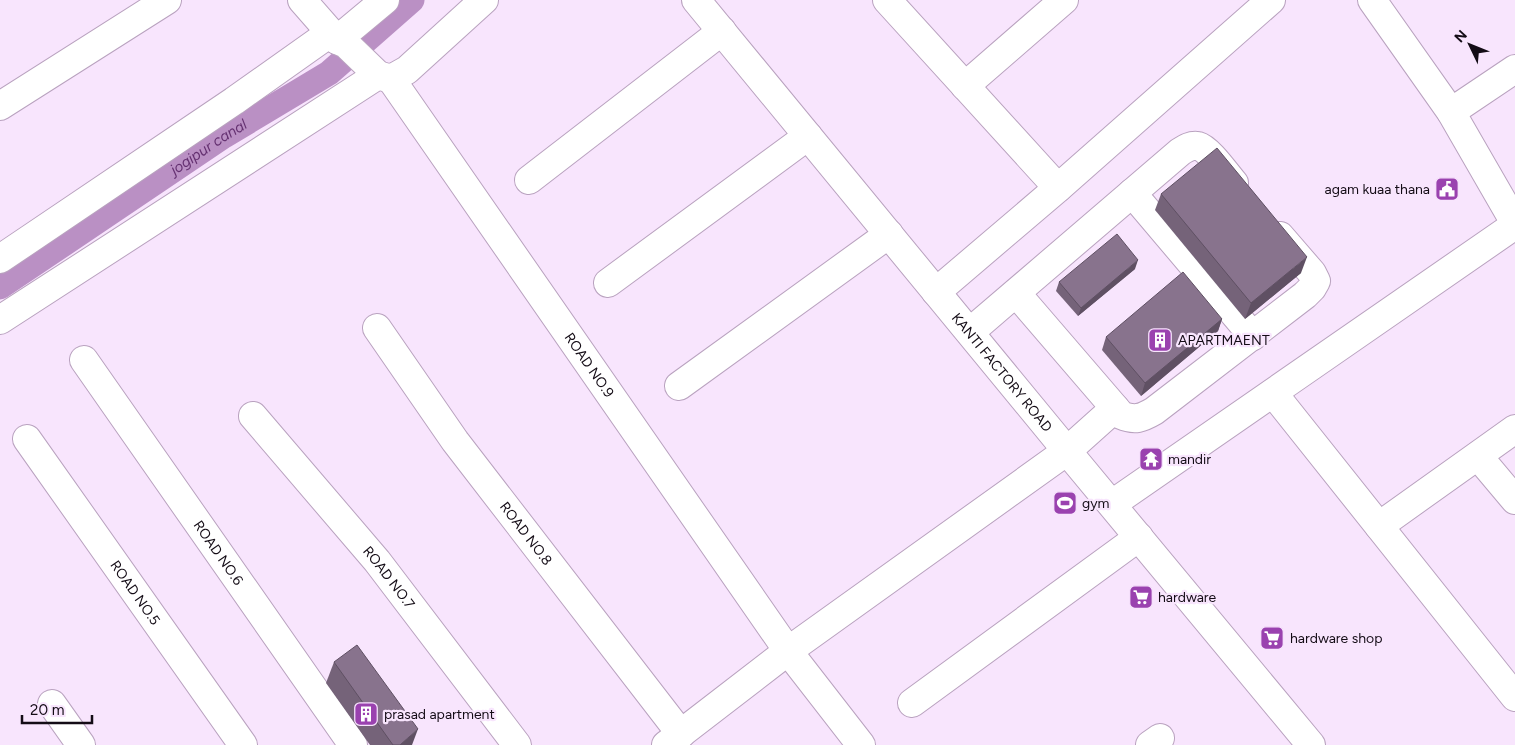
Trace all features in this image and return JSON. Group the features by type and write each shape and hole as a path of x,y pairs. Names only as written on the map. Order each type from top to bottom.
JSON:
{"street":[{"path":"0,106 167,0"},
{"path":"302,0 338,39 380,74"},
{"path":"0,259 234,101 338,39 385,0"},
{"path":"0,320 380,74 407,70 484,0"},
{"path":"887,0 1058,188"},
{"path":"965,86 1064,0"},
{"path":"936,292 1058,188 1271,0"},
{"path":"1112,504 1515,224 1451,112 1372,0"},
{"name":"KANTI FACTORY ROAD","path":"703,3 722,31 808,136 1311,745"},
{"path":"528,180 722,31"},
{"path":"1451,112 1515,69"},
{"name":"ROAD NO.9","path":"380,74 788,651 861,745"},
{"path":"608,283 808,136"},
{"path":"970,332 1189,146 1205,149 1312,273 1316,281 1305,295 1154,411 1142,417 1130,418 1121,415 1016,293"},
{"path":"1132,193 1253,336"},
{"path":"679,386 889,234"},
{"name":"ROAD NO.8","path":"377,328 454,441 674,739"},
{"name":"ROAD NO.6","path":"84,360 353,745"},
{"path":"1273,393 1515,697"},
{"path":"674,739 788,651 1067,451 1115,408"},
{"name":"ROAD NO.7","path":"253,416 377,561 517,745"},
{"path":"1379,526 1515,429"},
{"name":"ROAD NO.5","path":"27,439 243,745"},
{"path":"1478,456 1515,500"},
{"path":"912,703 1139,537"},
{"path":"52,704 81,745"}],"building":[{"path":"1217,148 1307,257 1251,303 1161,194"},
{"path":"1117,234 1138,260 1081,308 1059,282"},
{"name":"APARTMAENT","path":"1183,272 1222,319 1145,383 1106,337"},
{"path":"357,645 418,729 400,745 393,745 334,662"}],"waterway":[{"name":"jogipur canal","path":"0,287 224,136 329,73 412,0"}],"place":[{"name":"agam kuaa thana","path":"1447,189"},
{"name":"APARTMAENT","path":"1160,340"},
{"name":"mandir","path":"1151,459"},
{"name":"gym","path":"1065,503"},
{"name":"hardware","path":"1141,597"},
{"name":"hardware shop","path":"1272,638"},
{"name":"prasad apartment","path":"366,714"}]}
